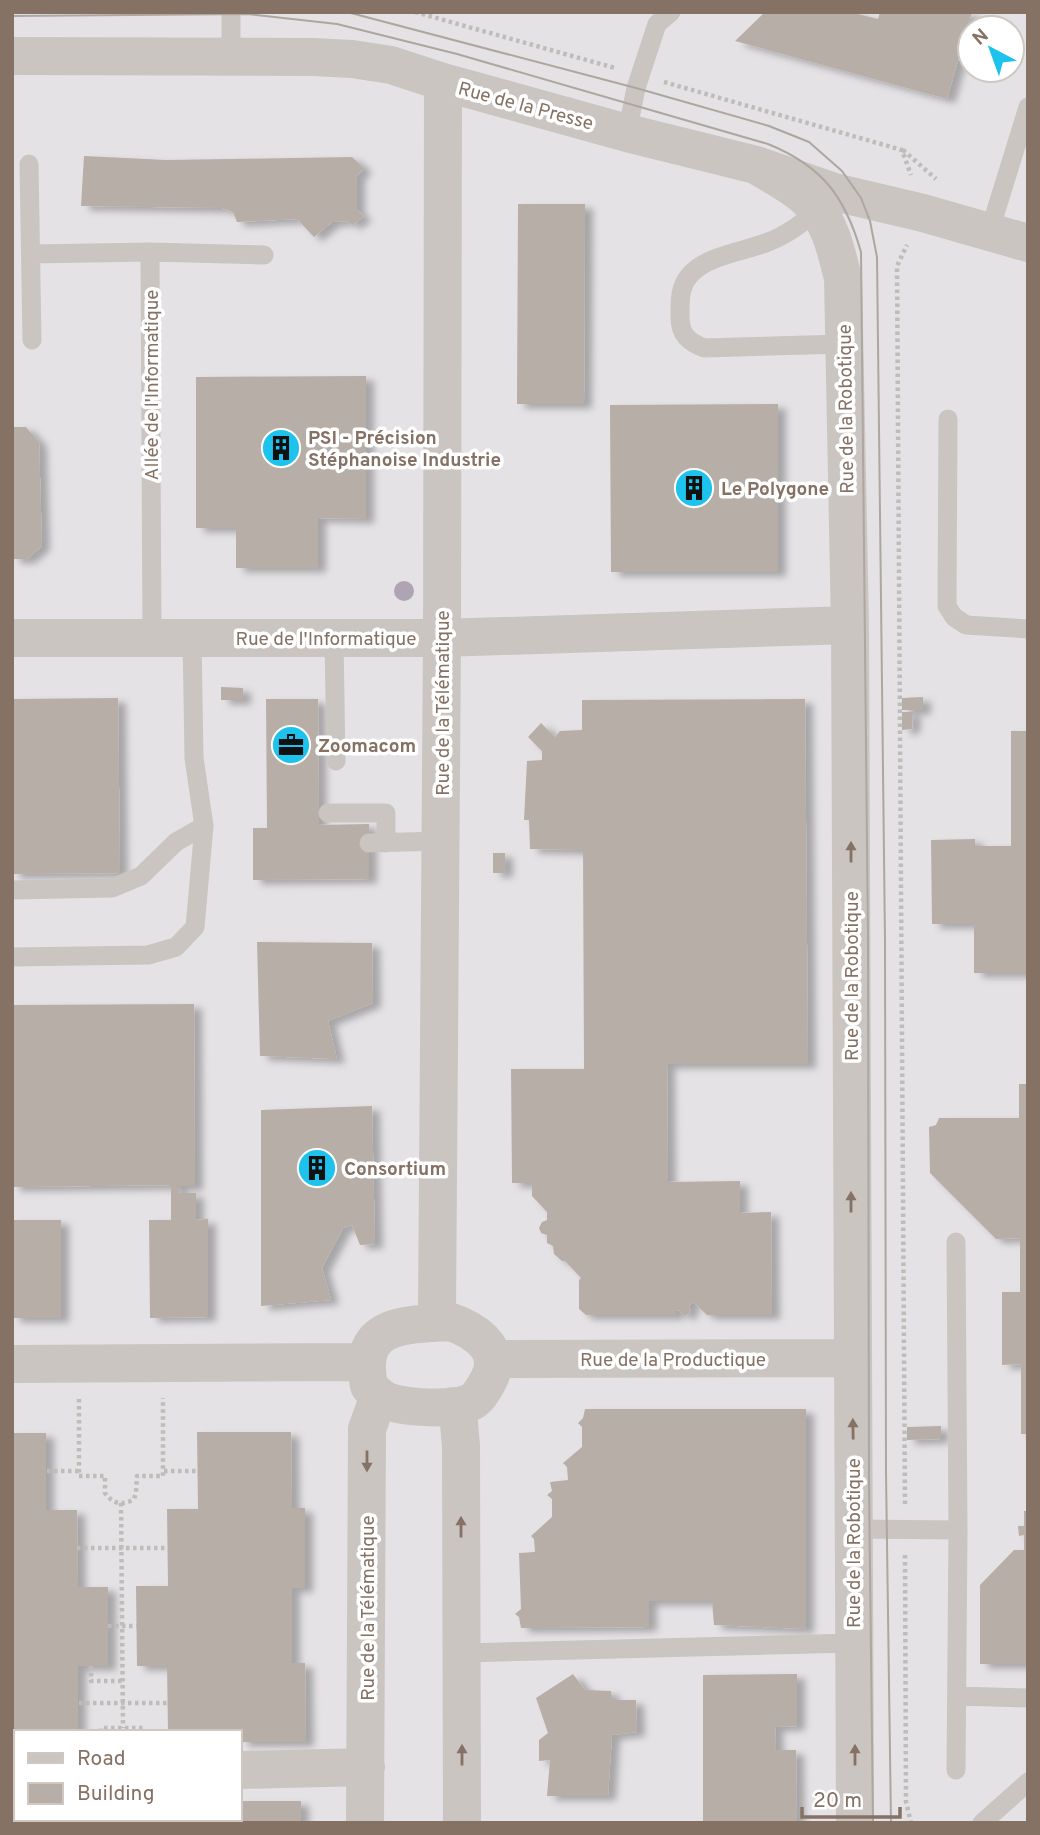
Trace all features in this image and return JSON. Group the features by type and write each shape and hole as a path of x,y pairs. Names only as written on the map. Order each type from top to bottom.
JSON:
{"street":[{"name":"Rue de la Presse","path":"12,56 352,59 391,65 627,133 756,165 834,192 923,213 1028,243"},
{"name":"Rue de la Télématique","path":"434,1323 437,1313 441,841 443,82"},
{"name":"Rue de la Robotique","path":"756,165 792,188 818,210 834,242 843,278 850,625 855,1823"},
{"name":"Rue de l'Informatique","path":"12,638 442,638 850,625"},
{"path":"451,1322 471,1329 485,1343 494,1359 491,1375 482,1391 471,1402 453,1406 423,1407 386,1401 369,1386 367,1359 375,1341 392,1328 451,1322"},
{"name":"Rue de la Productique","path":"494,1359 852,1358"},
{"path":"12,1364 357,1362 367,1365"},
{"name":"Rue de la Télématique","path":"365,1823 367,1429 375,1407 386,1401"},
{"path":"453,1406 458,1412 461,1446 462,1823"},
{"path":"242,1770 366,1768"}],"lane":[{"path":"231,12 231,57"},
{"path":"627,133 636,88 664,18"},
{"path":"989,233 1028,107"},
{"path":"29,164 32,340"},
{"path":"818,210 794,230 709,262 689,275 681,290 680,327 688,341 704,348 844,344"},
{"path":"31,254 150,252 264,255"},
{"name":"Allée de l'Informatique","path":"150,252 152,638"},
{"path":"948,419 947,606 954,617 966,625 1028,629"},
{"path":"12,957 148,955 176,947 195,928 204,826 194,758 192,637"},
{"path":"334,638 336,761"},
{"path":"328,813 386,813 377,843 441,841"},
{"path":"12,890 112,888 141,876 176,842 204,826"},
{"path":"956,1242 956,1770"},
{"path":"853,1529 958,1530"},
{"path":"461,1653 854,1643"},
{"path":"957,1696 1028,1698"},
{"path":"982,1823 1028,1782"}],"path":[{"path":"79,1363 79,1476 104,1476 105,1493 114,1503 121,1503 134,1499 137,1476 163,1476 163,1363"},
{"path":"47,1471 79,1471"},
{"path":"164,1471 197,1471"},
{"path":"121,1503 123,1728"},
{"path":"77,1548 167,1548"},
{"path":"108,1626 137,1626"},
{"path":"91,1666 91,1681 123,1681"},
{"path":"79,1703 168,1703"},
{"path":"101,1730 145,1730"}],"shaded area":[{"path":"12,12 1028,12 1028,1823 12,1823"}],"building":[{"path":"765,12 850,12 878,19 880,12 972,12 956,14 956,68 947,99 735,41"},
{"path":"84,156 166,160 352,157 364,168 357,176 357,210 364,216 353,225 347,221 332,222 314,237 297,219 237,222 233,212 222,208 81,206"},
{"path":"518,204 585,204 584,404 517,404"},
{"name":"PSI - Précision Stéphanoise Industrie","path":"366,376 366,519 318,518 318,568 236,568 236,528 196,528 196,377"},
{"name":"Le Polygone","path":"778,404 778,572 611,572 610,405"},
{"path":"12,427 26,427 39,442 42,546 27,559 12,559"},
{"path":"221,687 243,688 243,700 221,700"},
{"path":"923,697 923,710 902,710 902,698"},
{"path":"118,698 120,873 12,874 12,699"},
{"path":"266,699 318,699 319,825 369,824 369,879 253,880 253,828 267,828"},
{"path":"805,699 808,1064 667,1064 668,1182 740,1181 740,1213 771,1212 772,1315 707,1315 693,1302 689,1305 691,1312 686,1315 679,1310 676,1315 586,1315 579,1309 581,1278 554,1254 553,1246 547,1243 547,1235 541,1233 539,1228 542,1222 547,1220 547,1212 532,1196 532,1183 512,1183 511,1069 584,1069 583,850 530,849 529,820 524,820 527,761 542,760 542,751 528,737 541,723 555,737 560,731 582,730 582,700"},
{"path":"902,712 913,712 912,729 902,730"},
{"path":"1011,731 1028,731 1028,973 974,973 974,924 932,924 931,840 975,839 975,846 1011,846"},
{"path":"493,853 505,853 505,873 493,873"},
{"path":"257,942 372,943 373,1003 328,1021 337,1059 260,1056"},
{"path":"194,1004 195,1186 179,1186 179,1193 196,1193 196,1220 208,1219 208,1317 150,1318 149,1220 171,1220 171,1185 12,1187 12,1005"},
{"path":"1019,1084 1028,1084 1028,1434 1021,1434 1021,1364 1002,1365 1002,1292 1020,1292 1020,1238 996,1239 930,1173 929,1127 936,1125 939,1118 1019,1118"},
{"name":"Consortium","path":"372,1106 375,1244 360,1245 352,1225 343,1228 322,1268 331,1300 261,1306 261,1110"},
{"path":"12,1220 61,1220 61,1318 12,1318"},
{"path":"585,1409 806,1409 806,1629 714,1625 712,1601 649,1601 649,1627 521,1628 519,1617 515,1614 521,1609 519,1553 535,1552 534,1539 531,1536 552,1517 552,1499 547,1495 552,1491 550,1482 568,1480 567,1467 563,1463 582,1447 582,1427 578,1423 583,1418"},
{"path":"941,1426 941,1439 907,1440 907,1427"},
{"path":"197,1432 291,1432 292,1508 305,1508 305,1588 292,1588 292,1663 305,1663 306,1742 242,1742 242,1730 168,1730 167,1666 137,1666 136,1586 168,1586 167,1509 198,1509"},
{"path":"12,1433 46,1433 46,1510 77,1510 78,1587 108,1587 108,1666 78,1666 78,1730 14,1730 12,1744"},
{"path":"1024,1511 1028,1511 1028,1664 980,1664 980,1585 1014,1550 1024,1550 1024,1535 1019,1536 1018,1526 1024,1526"},
{"path":"573,1674 585,1690 611,1691 612,1700 636,1700 637,1732 612,1735 608,1796 547,1796 550,1760 539,1761 539,1740 548,1733 536,1698"},
{"path":"797,1674 797,1726 775,1727 776,1750 796,1750 797,1823 703,1823 703,1675"},
{"path":"242,1801 301,1801 301,1823 12,1823 12,1802 14,1821 242,1821"}],"tram line":[{"path":"347,12 769,126 809,142 842,171 861,198 870,221 877,257 891,1823"},
{"path":"12,16 248,14 337,24 457,54 768,144 803,162 817,173 829,185 847,215 861,252 873,1823"}],"place":[{"name":"PSI - Précision Stéphanoise Industrie","path":"281,448"},
{"name":"Le Polygone","path":"694,488"},
{"name":"Zoomacom","path":"291,745"},
{"name":"Consortium","path":"317,1168"}]}
